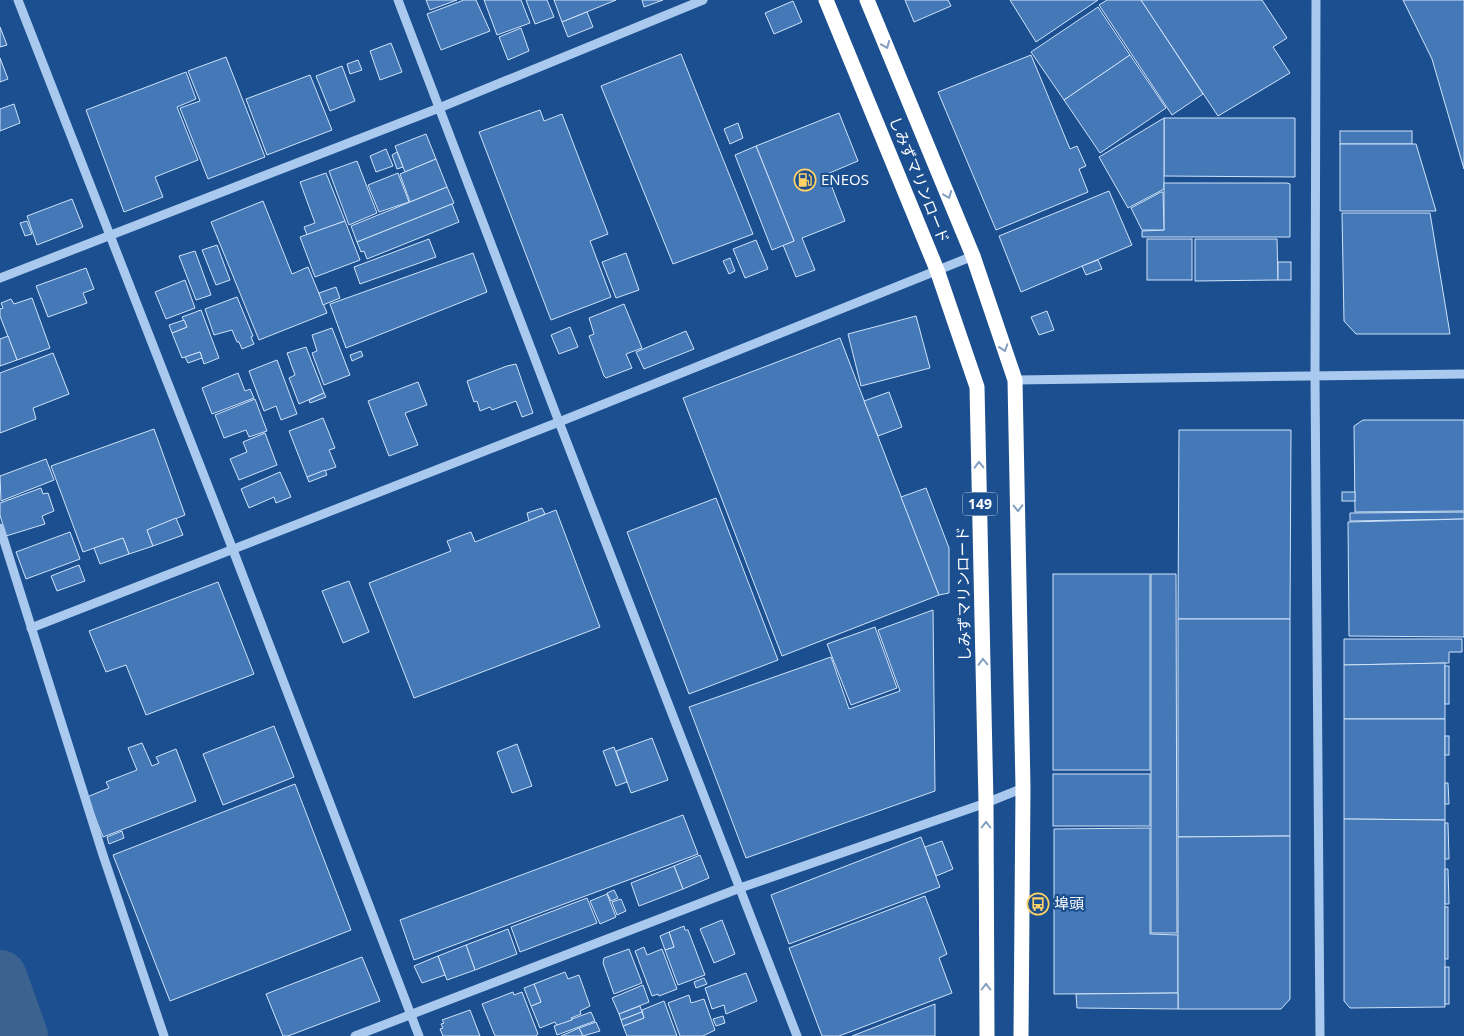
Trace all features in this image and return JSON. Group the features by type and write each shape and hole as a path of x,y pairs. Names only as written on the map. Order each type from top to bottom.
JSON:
{"highway":[{"name":"しみずマリンロード","path":"826,0 937,270 977,387 986,803 986,1036"},
{"name":"しみずマリンロード","path":"868,0 973,256 1015,380 1023,788 1021,1036"}],"street":[{"path":"18,0 233,550 419,1036"},
{"path":"398,0 797,1036"},
{"path":"0,278 439,108 702,0"},
{"path":"1316,0 1315,376 1320,1036"},
{"path":"31,628 559,422 973,256"},
{"path":"1015,380 1464,374"},
{"path":"0,528 103,855 164,1036"},
{"path":"355,1036 740,888 986,803 1023,788"}],"building":[{"path":"426,0 457,0 430,10"},
{"path":"464,0 476,0 490,31 441,50 427,14"},
{"path":"484,0 521,0 530,23 497,35"},
{"path":"526,0 547,0 554,17 535,24"},
{"path":"554,0 616,0 562,22"},
{"path":"642,0 663,0 644,7"},
{"path":"905,0 948,0 951,6 914,22"},
{"path":"1010,0 1098,0 1036,42"},
{"path":"1107,0 1141,0 1203,94 1172,115 1099,5"},
{"path":"1141,0 1262,0 1287,38 1273,47 1290,73 1218,116"},
{"path":"1403,0 1464,0 1464,169 1432,59"},
{"path":"793,1 802,22 774,34 765,13"},
{"path":"1098,7 1130,55 1064,100 1031,52"},
{"path":"587,12 593,27 568,37 562,22"},
{"path":"0,27 7,45 0,47"},
{"path":"521,28 529,51 508,60 499,37"},
{"path":"391,43 402,72 380,80 370,51"},
{"path":"681,54 753,234 673,264 601,86"},
{"path":"1031,55 1070,149 1077,146 1086,166 1079,169 1088,192 996,230 938,92"},
{"path":"1130,55 1166,108 1100,153 1064,100"},
{"path":"226,57 265,157 208,179 180,108 200,101 188,71"},
{"path":"0,58 8,79 0,82"},
{"path":"358,60 362,70 350,74 347,64"},
{"path":"342,66 355,101 330,111 316,76"},
{"path":"186,72 196,99 177,107 198,160 155,177 163,197 124,212 86,110"},
{"path":"310,75 332,130 267,155 246,99"},
{"path":"14,104 20,123 0,131 0,109"},
{"path":"540,110 544,121 562,114 608,234 590,241 611,297 551,320 479,132"},
{"path":"839,113 858,161 827,174 845,221 802,238 815,270 796,277 783,245 794,241 756,146"},
{"path":"1164,118 1295,118 1295,177 1164,176"},
{"path":"1164,118 1164,189 1128,208 1099,157"},
{"path":"738,123 743,138 730,144 724,129"},
{"path":"1340,131 1412,131 1412,144 1340,144"},
{"path":"426,134 436,159 405,172 395,146"},
{"path":"1340,144 1416,144 1436,211 1340,211"},
{"path":"756,146 794,241 772,250 735,155"},
{"path":"386,149 393,166 376,172 370,156"},
{"path":"397,152 403,167 397,169 392,155"},
{"path":"436,159 447,187 410,202 400,174"},
{"path":"357,161 377,213 349,225 329,171"},
{"path":"326,173 345,221 307,235 304,227 315,223 300,182"},
{"path":"398,173 409,202 379,212 368,185"},
{"path":"1164,183 1290,184 1290,237 1142,237 1142,231 1164,230"},
{"path":"447,187 454,203 357,242 351,226"},
{"path":"1109,191 1132,245 1021,292 999,236"},
{"path":"1163,192 1164,230 1142,230 1131,208"},
{"path":"72,199 83,227 37,245 27,216"},
{"path":"263,201 292,274 308,267 327,313 259,340 211,222"},
{"path":"452,204 459,222 367,259 364,251 361,252 357,242"},
{"path":"1342,213 1430,213 1450,334 1356,334 1344,321"},
{"path":"27,221 32,234 25,236 20,223"},
{"path":"345,221 360,260 315,277 300,237"},
{"path":"429,239 436,257 360,284 354,267"},
{"path":"1147,239 1192,239 1192,280 1147,280"},
{"path":"1195,239 1277,239 1278,280 1195,281"},
{"path":"756,240 768,269 745,278 733,249"},
{"path":"217,245 230,280 216,285 202,250"},
{"path":"195,251 211,295 196,300 179,256"},
{"path":"473,253 487,292 346,348 330,304"},
{"path":"626,253 639,290 616,298 602,262"},
{"path":"730,258 735,271 729,274 723,261"},
{"path":"1098,260 1102,269 1086,275 1082,266"},
{"path":"1278,262 1291,262 1291,280 1278,280"},
{"path":"86,268 94,289 83,293 87,303 48,317 36,286"},
{"path":"185,280 195,308 166,319 155,292"},
{"path":"336,287 340,298 323,305 319,293"},
{"path":"237,297 253,336 251,337 254,344 242,349 232,330 214,335 205,309"},
{"path":"32,298 50,348 17,360 0,316 0,309 3,308 1,303 11,299 14,304"},
{"path":"624,304 642,348 626,354 632,368 606,378 589,336 594,334 589,318"},
{"path":"201,310 219,358 204,364 200,352 182,358 172,333 187,327 182,317"},
{"path":"1047,311 1054,330 1039,335 1031,317"},
{"path":"916,316 930,368 861,386 848,334"},
{"path":"184,320 187,327 172,333 169,325"},
{"path":"570,327 578,347 559,354 551,335"},
{"path":"332,328 350,375 324,385 312,353 317,351 312,335"},
{"path":"686,331 694,349 644,369 636,352"},
{"path":"8,336 17,360 0,366 0,339"},
{"path":"840,338 939,595 782,656 683,398"},
{"path":"306,347 324,393 299,404 289,378 295,375 287,353"},
{"path":"361,351 363,356 352,361 350,355"},
{"path":"200,352 202,358 188,363 185,357"},
{"path":"53,353 69,394 33,408 36,419 0,433 0,373"},
{"path":"277,360 297,414 281,420 276,406 264,411 249,371"},
{"path":"516,364 533,413 522,417 516,401 492,410 490,407 480,411 477,401 474,402 467,381"},
{"path":"238,373 245,391 250,389 254,398 212,414 202,388"},
{"path":"418,382 427,405 405,413 418,445 389,456 368,401"},
{"path":"889,392 902,427 878,436 864,401"},
{"path":"324,393 326,397 310,403 309,400"},
{"path":"255,399 267,431 249,437 246,430 224,438 215,415"},
{"path":"323,418 335,448 329,450 336,467 307,477 289,431"},
{"path":"1363,420 1464,420 1464,511 1355,512 1354,426"},
{"path":"154,429 185,515 147,530 153,546 129,554 123,538 83,552 51,466"},
{"path":"1179,430 1291,430 1290,619 1178,619"},
{"path":"265,433 277,465 239,480 230,459 247,452 243,442"},
{"path":"46,459 54,480 1,501 0,476"},
{"path":"325,470 327,475 309,482 307,477"},
{"path":"280,472 291,497 276,503 274,497 249,508 241,489"},
{"path":"41,488 43,494 48,493 54,511 42,516 45,524 6,536 0,515 0,503"},
{"path":"926,488 949,548 949,593 939,595 901,497"},
{"path":"1342,492 1355,492 1355,501 1342,501"},
{"path":"716,498 778,660 689,694 627,532"},
{"path":"542,508 545,514 529,521 527,513"},
{"path":"556,510 600,627 414,698 369,583 451,551 447,541 471,532 475,542"},
{"path":"1464,512 1464,519 1350,521 1350,513"},
{"path":"176,518 183,535 153,546 147,530"},
{"path":"1464,519 1464,637 1349,636 1348,522"},
{"path":"70,532 80,559 26,579 16,552"},
{"path":"123,538 129,554 100,564 94,548"},
{"path":"79,565 85,581 57,591 51,576"},
{"path":"1053,574 1150,574 1150,770 1053,770"},
{"path":"1151,574 1176,574 1177,933 1151,933"},
{"path":"349,581 369,632 343,643 322,591"},
{"path":"218,582 254,674 146,715 126,665 106,672 89,631"},
{"path":"933,610 935,791 746,858 689,707 831,657 849,709 900,691 878,630"},
{"path":"1178,619 1290,619 1290,836 1178,837"},
{"path":"875,627 897,688 851,705 827,644"},
{"path":"1344,639 1462,639 1462,652 1449,652 1449,663 1344,665"},
{"path":"1445,663 1445,719 1344,719 1344,665"},
{"path":"1445,666 1449,666 1449,704 1445,704"},
{"path":"1344,719 1445,719 1445,820 1344,819"},
{"path":"274,726 294,777 223,805 203,754"},
{"path":"1445,736 1449,736 1449,755 1445,755"},
{"path":"652,738 668,780 631,793 616,751"},
{"path":"142,743 152,766 159,763 156,757 176,749 196,801 103,837 87,797 109,788 106,782 137,770 128,748"},
{"path":"517,744 532,786 512,793 497,752"},
{"path":"614,747 627,782 616,786 603,751"},
{"path":"1053,774 1150,774 1150,826 1053,826"},
{"path":"1445,783 1448,783 1449,804 1445,804"},
{"path":"295,784 351,930 170,1001 113,855"},
{"path":"683,815 698,854 414,960 400,920"},
{"path":"1344,819 1445,820 1445,1007 1350,1008 1344,1001"},
{"path":"1445,823 1448,823 1449,859 1445,859"},
{"path":"1150,828 1150,934 1178,935 1178,993 1054,994 1054,829"},
{"path":"122,831 124,838 109,844 107,837"},
{"path":"1290,836 1290,999 1281,1009 1178,1009 1178,837"},
{"path":"921,837 940,887 789,944 771,895"},
{"path":"942,841 953,869 936,876 925,847"},
{"path":"700,855 709,878 683,889 674,866"},
{"path":"674,866 683,889 639,906 631,883"},
{"path":"1445,869 1448,869 1449,904 1445,904"},
{"path":"614,890 618,898 611,901 607,893"},
{"path":"607,894 616,917 600,924 590,901"},
{"path":"925,896 947,954 939,958 952,993 839,1036 822,1036 789,948"},
{"path":"587,898 597,923 520,952 511,927"},
{"path":"621,899 626,911 617,915 612,902"},
{"path":"1445,907 1448,907 1448,959 1445,959"},
{"path":"722,920 735,954 714,963 700,929"},
{"path":"684,926 685,930 688,930 705,975 678,985 665,950 674,947 669,932"},
{"path":"508,929 517,954 475,970 466,945"},
{"path":"669,932 674,947 665,950 660,936"},
{"path":"466,945 475,970 447,980 438,956"},
{"path":"644,947 647,955 662,949 677,989 659,996 658,994 652,996 635,951"},
{"path":"629,949 642,983 614,994 603,963 604,958"},
{"path":"438,956 445,975 422,983 414,966"},
{"path":"362,957 380,1001 288,1036 283,1036 266,994"},
{"path":"1445,967 1449,967 1449,1004 1445,1004"},
{"path":"565,972 568,979 579,975 590,1006 580,1011 581,1014 571,1018 572,1020 557,1026 555,1022 540,1028 531,1006 541,1002 534,984"},
{"path":"746,973 757,1001 726,1014 724,1005 712,1009 705,988"},
{"path":"704,978 707,984 696,988 694,982"},
{"path":"534,984 541,1002 531,1006 524,988"},
{"path":"643,985 649,1002 619,1014 612,998"},
{"path":"513,992 514,995 522,992 538,1034 536,1036 495,1036 482,1004"},
{"path":"1178,993 1178,1009 1077,1008 1076,994"},
{"path":"689,995 691,1003 704,999 715,1030 703,1036 680,1036 668,1003"},
{"path":"664,1001 677,1036 627,1036 623,1026 644,1018 642,1010"},
{"path":"935,1004 935,1036 852,1036"},
{"path":"640,1006 642,1012 621,1020 619,1014"},
{"path":"470,1010 480,1036 443,1036 440,1029 443,1028 441,1024 444,1023 442,1020"},
{"path":"591,1012 595,1021 557,1035 554,1026"},
{"path":"642,1012 644,1018 623,1026 621,1020"},
{"path":"723,1016 725,1023 716,1026 713,1019"},
{"path":"596,1022 600,1031 583,1036 579,1028"},
{"path":"579,1028 583,1036 561,1036"}],"waterway":[{"path":"0,977 21,1036"}],"place":[{"name":"ENEOS","path":"805,180"},
{"name":"埠頭","path":"1038,904"}]}
